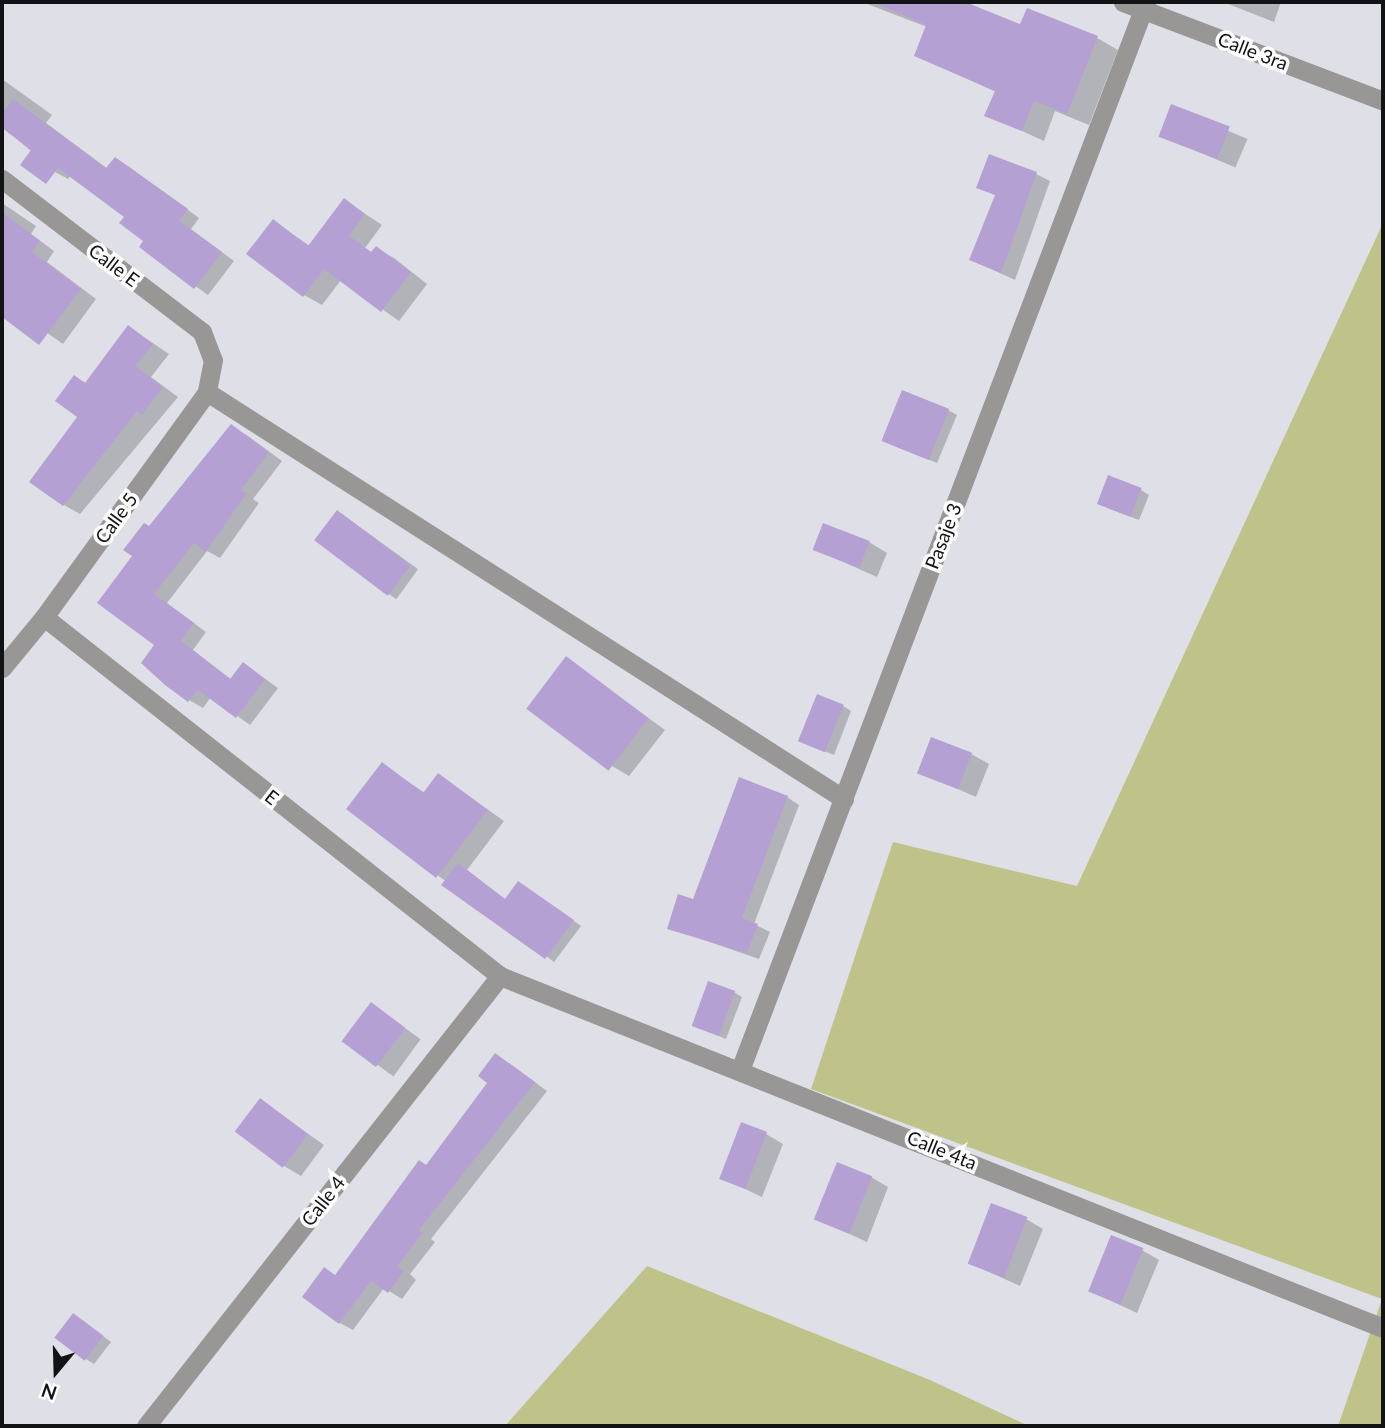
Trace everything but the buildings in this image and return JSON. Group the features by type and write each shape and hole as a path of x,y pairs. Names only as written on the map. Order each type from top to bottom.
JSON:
{"street":[{"name":"Calle 3ra","path":"1123,2 1144,6 1383,101"},
{"name":"Pasaje 3","path":"740,1070 1144,6"},
{"name":"Calle E","path":"2,179 202,332 213,360"},
{"name":"Calle 5","path":"2,668 44,617 207,392 213,360"},
{"path":"207,392 844,799"},
{"name":"E","path":"44,617 500,976"},
{"name":"Calle 4ta","path":"500,976 1383,1328"},
{"name":"Calle 4","path":"146,1426 500,976"}],"green space":[{"path":"1383,223 1383,1426 1338,1426 1382,1299 811,1089 893,842 1077,886"},
{"path":"647,1266 930,1380 1029,1426 505,1426"}]}
